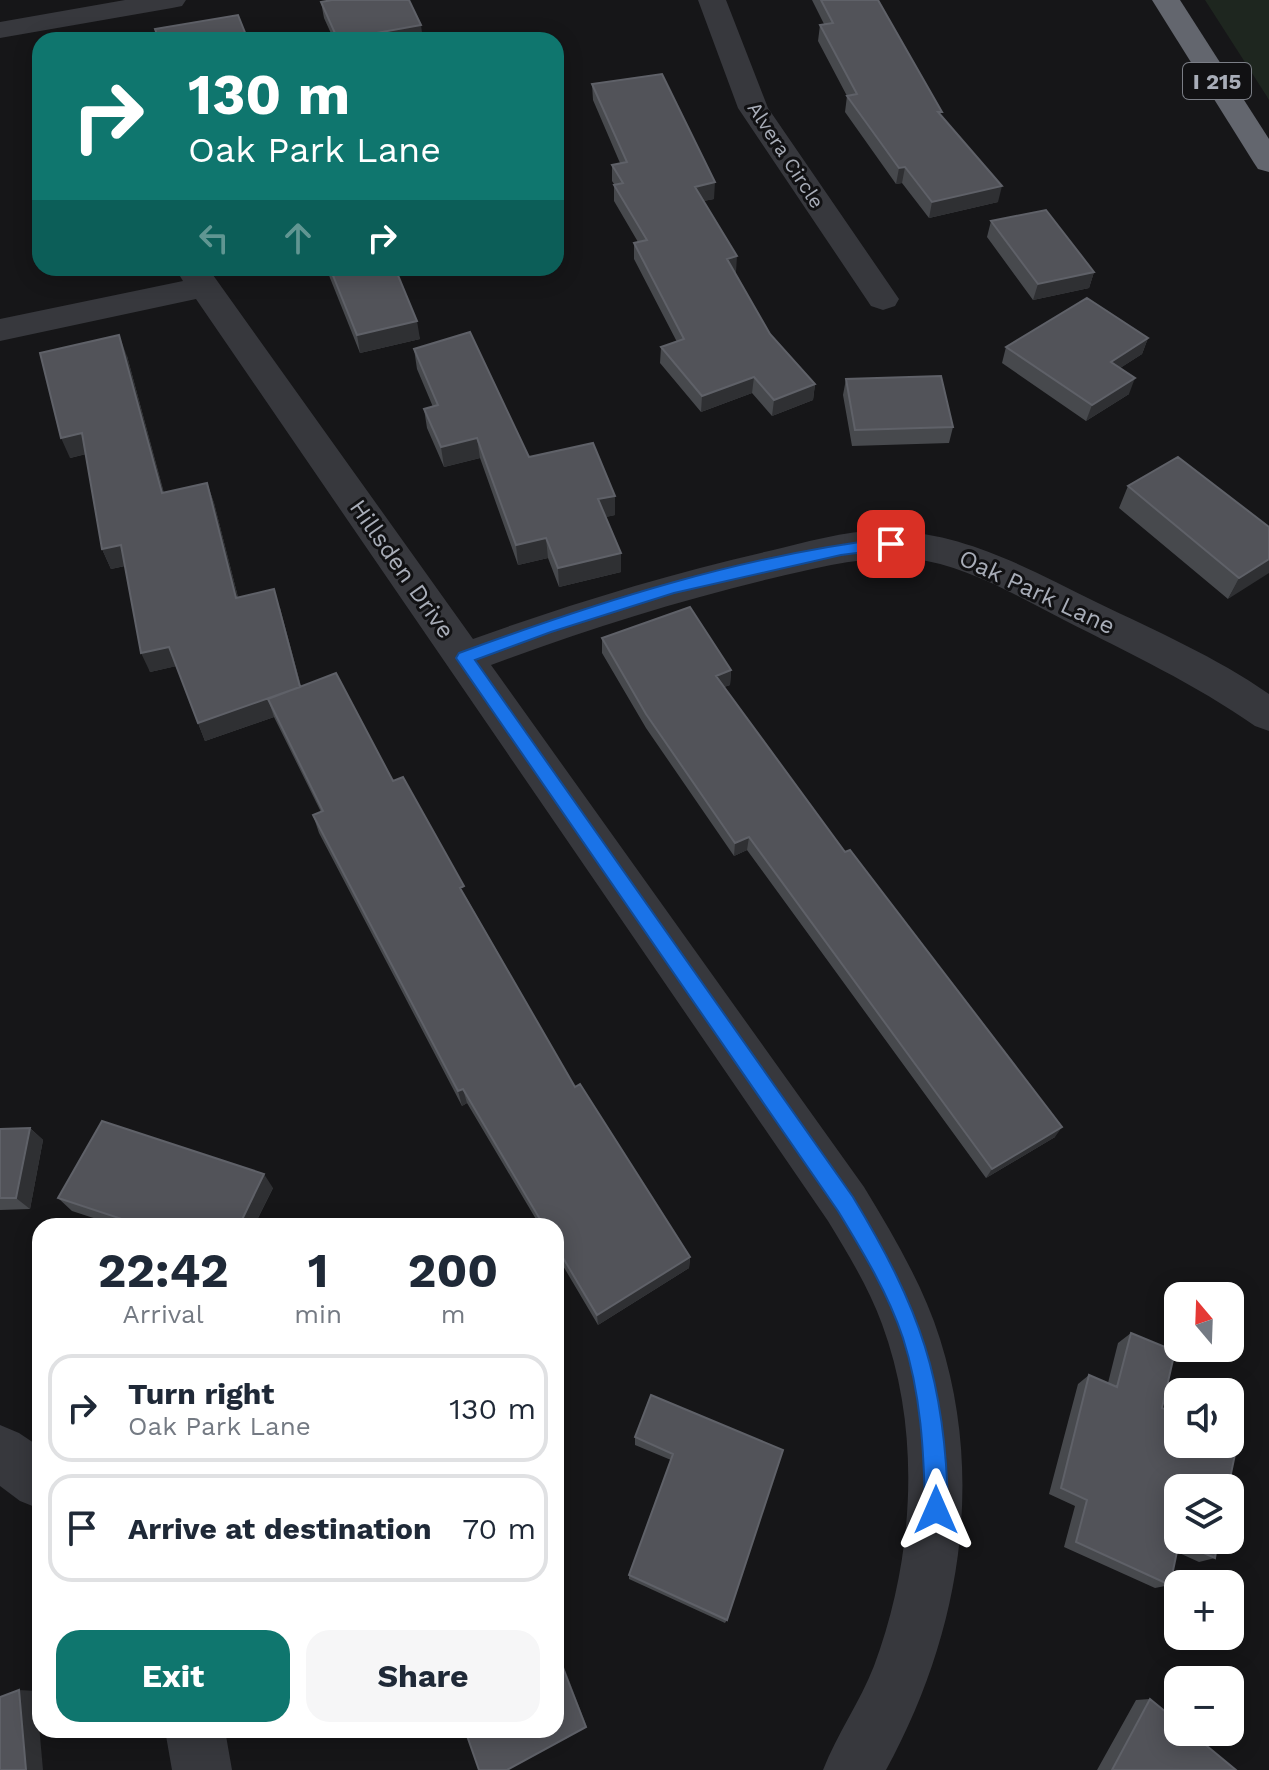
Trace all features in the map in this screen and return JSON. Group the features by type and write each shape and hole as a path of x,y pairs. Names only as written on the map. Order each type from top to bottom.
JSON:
{"highway":[{"name":"I 215","path":"1166,0 1269,163"}],"street":[{"path":"0,30 172,0"},
{"name":"Alvera Circle","path":"712,0 753,108 883,299"},
{"path":"0,330 198,278"},
{"name":"Hillsden Drive","path":"198,278 846,1204 895,1291 914,1339 927,1392 936,1453 936,1510 913,1637 889,1704 853,1770"},
{"name":"Oak Park Lane","path":"465,658 545,628 711,578 866,545 917,546 968,558 1005,575 1186,663 1269,715"},
{"path":"0,1452 32,1475"},
{"path":"196,1738 202,1770"}],"shaded area":[{"path":"1205,0 1269,0 1269,100 1266,95"}],"building":[{"path":"409,0 421,25 382,32 334,32 321,2"},
{"path":"821,0 878,0 942,112 938,112 1002,186 932,202 905,167 899,168 847,96 857,94 820,25 833,23"},
{"path":"238,15 245,32 156,32 155,29"},
{"path":"662,74 715,182 695,187 737,256 727,259 770,334 815,384 774,400 754,377 702,396 661,347 684,339 634,243 647,240 614,185 623,183 612,165 627,162 592,84"},
{"path":"1046,210 1094,272 1038,284 991,221"},
{"path":"333,276 398,276 417,321 357,335"},
{"path":"1087,298 1148,338 1111,362 1135,378 1092,405 1006,347"},
{"path":"470,332 529,457 593,443 615,496 598,499 621,553 558,568 546,538 516,545 477,438 441,447 424,409 438,405 414,349"},
{"path":"119,335 162,493 207,483 236,598 274,589 300,687 198,723 169,647 141,653 121,545 102,549 82,433 61,438 40,353"},
{"path":"941,376 953,427 855,430 846,379"},
{"path":"1178,457 1269,527 1269,559 1239,578 1128,486"},
{"path":"690,607 731,670 716,676 845,852 850,850 1062,1127 992,1169 749,837 735,843 646,714 602,638"},
{"path":"336,673 393,781 403,777 464,886 460,888 575,1087 580,1084 690,1257 597,1315 564,1259 564,1218 539,1218 463,1089 458,1091 313,815 323,811 268,699"},
{"path":"102,1121 264,1174 243,1218 119,1218 58,1198"},
{"path":"30,1128 16,1198 0,1198 0,1129"},
{"path":"1131,1333 1164,1346 1164,1362 1172,1362 1169,1378 1164,1378 1164,1458 1234,1458 1231,1474 1164,1474 1164,1554 1176,1554 1173,1570 1164,1570 1164,1582 1076,1542 1087,1500 1061,1488 1089,1375 1117,1387"},
{"path":"651,1395 783,1450 727,1620 629,1575 673,1454 635,1437"},
{"path":"564,1671 586,1727 507,1770 479,1770 468,1738 564,1738"},
{"path":"19,1690 26,1770 0,1770 0,1697"},
{"path":"1150,1699 1164,1710 1164,1746 1207,1746 1236,1770 1112,1770"}],"route":[{"path":"891,544 841,549 673,588 545,628 465,658 846,1204 872,1248 895,1291 914,1339 927,1392 936,1453 936,1510"}]}
